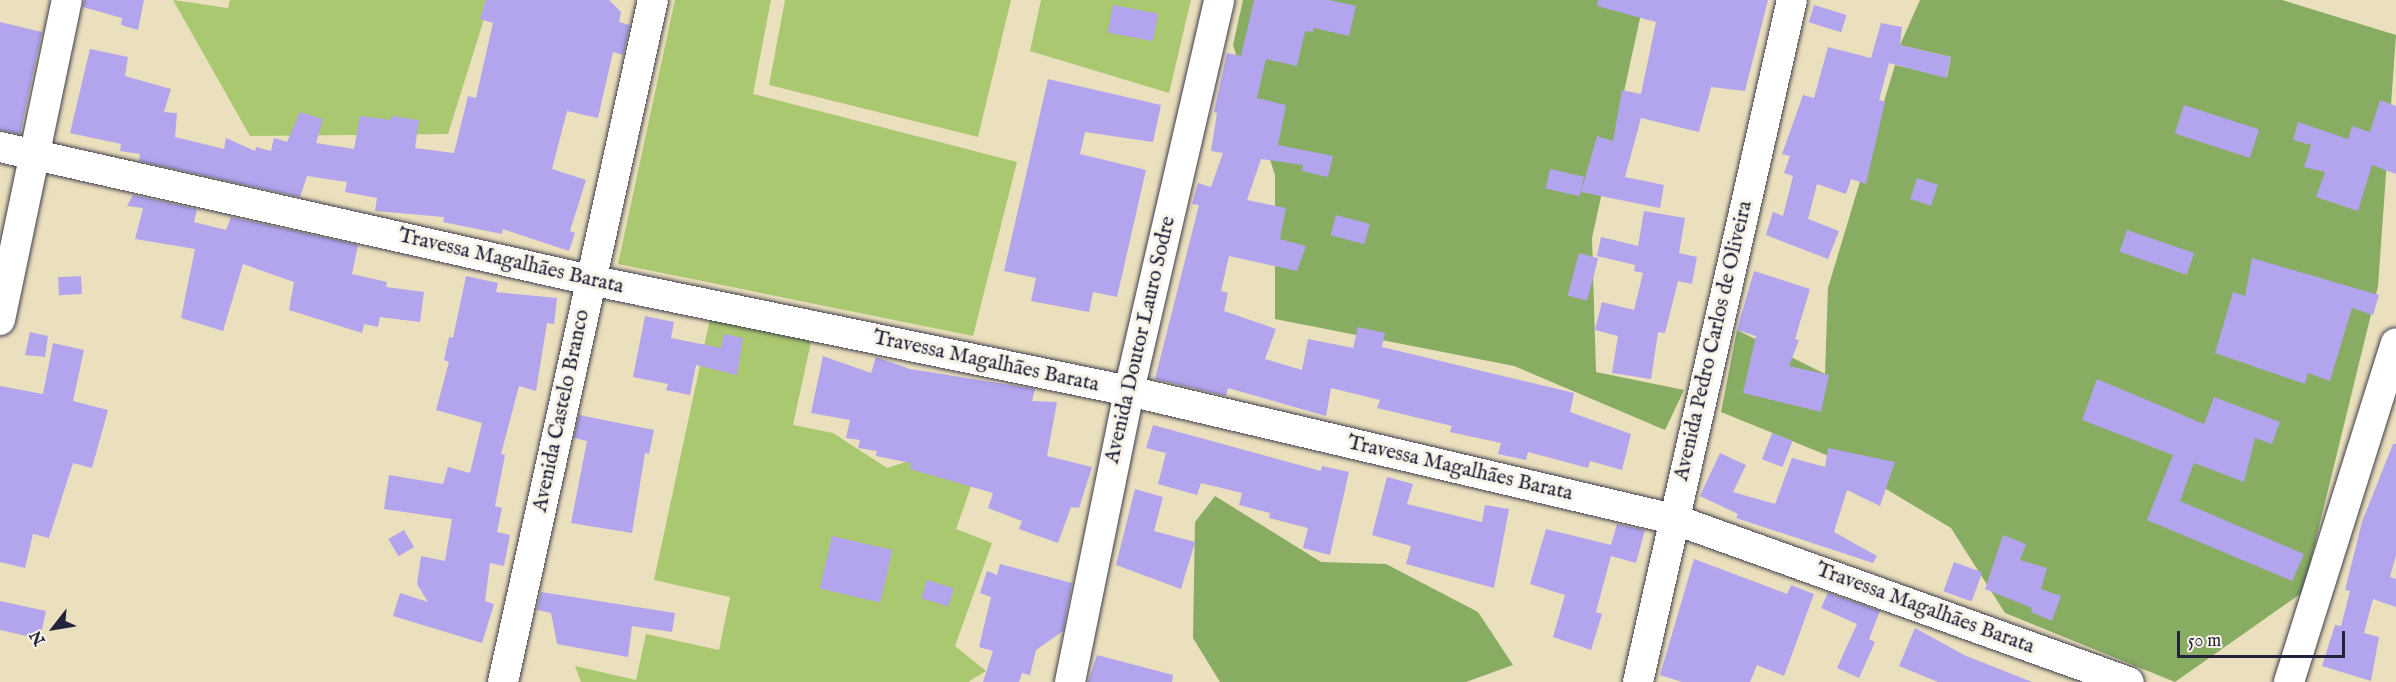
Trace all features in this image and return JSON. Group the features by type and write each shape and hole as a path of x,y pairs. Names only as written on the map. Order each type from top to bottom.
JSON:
{"street":[{"path":"0,320 67,0"},
{"name":"Avenida Castelo Branco","path":"503,682 653,0"},
{"name":"Avenida Doutor Lauro Sodre","path":"1070,682 1129,391 1219,0"},
{"name":"Avenida Pedro Carlos de Oliveira","path":"1638,682 1792,0"},
{"name":"Travessa Magalhães Barata","path":"0,147 590,280 1129,391 1673,519 2129,682"},
{"path":"2289,682 2396,343"}],"green space":[{"path":"173,0 228,8 230,0 490,0 448,134 250,136"},
{"path":"675,0 771,0 753,94 1017,162 973,336 618,264"},
{"path":"785,0 1011,0 978,137 769,85"},
{"path":"1041,0 1191,0 1169,93 1030,51"},
{"path":"1243,0 1644,0 1592,238 1596,372 1684,390 1665,430 1514,366 1275,319 1275,175 1233,45"},
{"path":"1920,0 2282,0 2396,35 2378,286 2303,592 2175,682 2005,613 1951,528 1836,459 1721,412 1737,330 1825,374 1828,288 1895,65 1947,77 1951,57 1900,45"},
{"path":"711,314 812,337 793,425 833,433 887,468 946,449 980,461 956,529 992,543 955,646 986,671 968,682 581,682 575,666 636,680 646,634 719,650 730,597 654,580"},
{"path":"1215,496 1321,562 1386,564 1478,612 1513,665 1466,682 1220,682 1193,638 1195,522"}],"building":[{"path":"84,0 144,0 138,30 121,25 122,18 83,7"},
{"path":"486,0 609,0 621,12 619,22 630,25 623,55 613,52 598,118 567,111 552,169 586,180 570,231 575,233 569,251 503,229 502,234 443,222 444,217 375,211 377,198 345,192 347,182 307,176 300,197 139,161 140,154 120,151 121,144 70,133 90,49 128,57 125,76 171,89 164,112 177,113 175,137 224,149 226,138 255,151 256,147 271,151 274,138 287,142 300,112 323,119 316,143 354,149 360,116 391,120 391,116 419,120 415,148 454,153 468,96 476,98 493,23 480,19"},
{"path":"1254,0 1329,0 1356,6 1349,36 1314,28 1313,32 1305,31 1297,66 1266,59 1257,98 1286,105 1278,145 1333,156 1328,177 1302,171 1303,165 1261,159 1247,200 1286,208 1280,239 1306,246 1297,271 1229,256 1221,291 1228,293 1224,311 1276,329 1265,359 1302,370 1308,339 1353,348 1358,327 1385,333 1382,347 1574,393 1570,412 1631,434 1622,470 1590,461 1588,468 1528,452 1526,460 1498,454 1501,443 1450,432 1452,426 1377,408 1380,400 1331,388 1326,416 1228,388 1226,396 1155,379 1199,205 1192,204 1198,183 1211,187 1223,153 1211,151 1217,113 1214,112 1227,53 1241,56"},
{"path":"1598,0 1768,0 1745,91 1711,87 1699,132 1641,118 1625,177 1664,185 1660,208 1581,192 1597,136 1613,141 1622,90 1641,94 1656,22 1597,6"},
{"path":"1113,5 1158,14 1153,41 1108,32"},
{"path":"1814,5 1847,15 1841,32 1809,22"},
{"path":"0,22 42,32 20,134 0,130"},
{"path":"1881,23 1902,27 1900,45 1951,57 1946,78 1889,63 1879,100 1885,102 1866,184 1851,179 1846,194 1817,184 1808,219 1839,231 1828,259 1766,235 1773,212 1783,216 1793,176 1784,173 1790,156 1782,154 1803,95 1814,98 1828,47 1871,58"},
{"path":"1048,79 1161,105 1153,142 1085,132 1080,154 1146,170 1117,297 1093,292 1089,312 1031,301 1036,278 1004,271"},
{"path":"2380,100 2396,106 2396,174 2372,165 2358,211 2316,197 2325,172 2304,167 2311,145 2293,140 2298,122 2348,139 2352,126 2370,132"},
{"path":"2184,105 2259,129 2250,158 2175,134"},
{"path":"1550,169 1584,177 1580,196 1546,188"},
{"path":"1917,178 1938,185 1931,206 1910,199"},
{"path":"133,195 197,209 194,222 226,230 231,217 358,245 352,274 387,282 386,287 424,292 420,322 380,317 378,327 364,324 362,333 289,310 294,282 243,264 223,331 181,318 195,249 135,239 143,208 127,206"},
{"path":"1644,211 1685,218 1679,253 1697,257 1692,284 1678,281 1665,333 1658,332 1651,379 1612,373 1618,336 1595,330 1602,302 1634,310 1643,273 1634,271 1635,265 1597,256 1601,237 1638,246"},
{"path":"1336,215 1370,224 1364,244 1331,235"},
{"path":"2127,230 2194,253 2187,275 2120,252"},
{"path":"1579,253 1598,258 1587,301 1568,296"},
{"path":"2252,258 2379,295 2373,315 2352,308 2330,381 2308,373 2305,384 2215,353 2233,292 2245,296"},
{"path":"1754,271 1810,289 1795,339 1799,340 1789,366 1829,375 1821,412 1743,393 1756,336 1737,330"},
{"path":"81,276 82,294 59,295 58,277"},
{"path":"466,276 498,283 496,292 557,298 554,324 547,323 536,391 519,386 501,454 505,455 495,506 502,508 497,532 510,535 504,566 490,563 485,601 494,604 482,643 393,616 400,593 428,602 417,584 421,556 445,561 452,519 384,509 389,475 443,484 448,467 470,473 482,423 436,410 449,362 444,360 449,337 453,338"},
{"path":"645,316 674,322 671,338 721,348 724,334 743,338 737,375 696,365 690,395 666,390 668,384 633,377"},
{"path":"30,332 48,336 45,357 25,355"},
{"path":"53,343 84,350 73,401 108,410 92,468 73,463 49,538 33,534 25,568 0,562 0,386 43,394"},
{"path":"823,356 871,373 876,357 910,369 1035,389 1032,401 1057,402 1047,456 1092,467 1079,508 1071,507 1058,543 1019,529 1022,521 988,508 993,493 910,469 911,463 876,456 877,451 858,448 860,440 846,438 850,420 811,413"},
{"path":"2097,379 2204,424 2214,397 2280,422 2272,444 2255,438 2244,482 2194,463 2180,501 2304,554 2292,581 2147,520 2173,455 2082,420"},
{"path":"579,415 654,430 649,454 645,453 632,533 571,523 587,441 574,438"},
{"path":"1153,425 1321,471 1322,466 1349,472 1330,555 1303,548 1308,528 1269,518 1270,513 1239,505 1242,493 1201,483 1197,495 1158,484 1166,453 1146,448"},
{"path":"1772,433 1793,441 1783,467 1762,459"},
{"path":"2393,444 2396,444 2396,555 2390,577 2396,579 2396,607 2373,599 2364,633 2379,637 2371,681 2322,666 2335,625 2341,626 2350,591 2345,590 2362,522"},
{"path":"1828,448 1895,462 1880,506 1847,490 1834,532 1877,556 1873,563 1736,518 1738,514 1700,496 1720,453 1746,465 1733,492 1775,504 1792,458 1825,467"},
{"path":"1387,477 1413,484 1407,504 1482,522 1485,505 1509,509 1494,588 1406,564 1411,546 1372,535"},
{"path":"1135,489 1163,497 1154,531 1195,542 1181,589 1116,565"},
{"path":"1617,524 1645,530 1636,563 1611,556 1596,612 1602,614 1591,650 1553,637 1565,595 1530,584 1546,529 1611,545"},
{"path":"404,530 414,547 398,556 388,539"},
{"path":"2003,535 2026,544 2020,560 2047,568 2041,589 2061,596 2052,621 2031,612 2032,608 1985,589"},
{"path":"832,536 892,550 880,603 820,589"},
{"path":"1694,559 1787,594 1791,585 1814,594 1784,676 1757,665 1750,682 1682,682 1660,675"},
{"path":"1954,562 1982,572 1972,601 1943,591"},
{"path":"1000,564 1072,583 1063,631 1036,650 1030,675 1022,673 1019,682 983,682 993,651 979,647 991,597 980,593 987,571 997,575"},
{"path":"927,580 954,588 948,606 921,598"},
{"path":"541,592 675,613 672,632 632,626 628,657 557,644 551,613 537,610"},
{"path":"1828,593 1880,611 1869,639 1875,642 1859,678 1837,668 1857,624 1821,608"},
{"path":"0,601 46,611 40,639 0,630"},
{"path":"1915,628 1964,655 2032,682 1938,682 1899,666"},
{"path":"1097,655 1173,675 1172,682 1088,682"}]}
